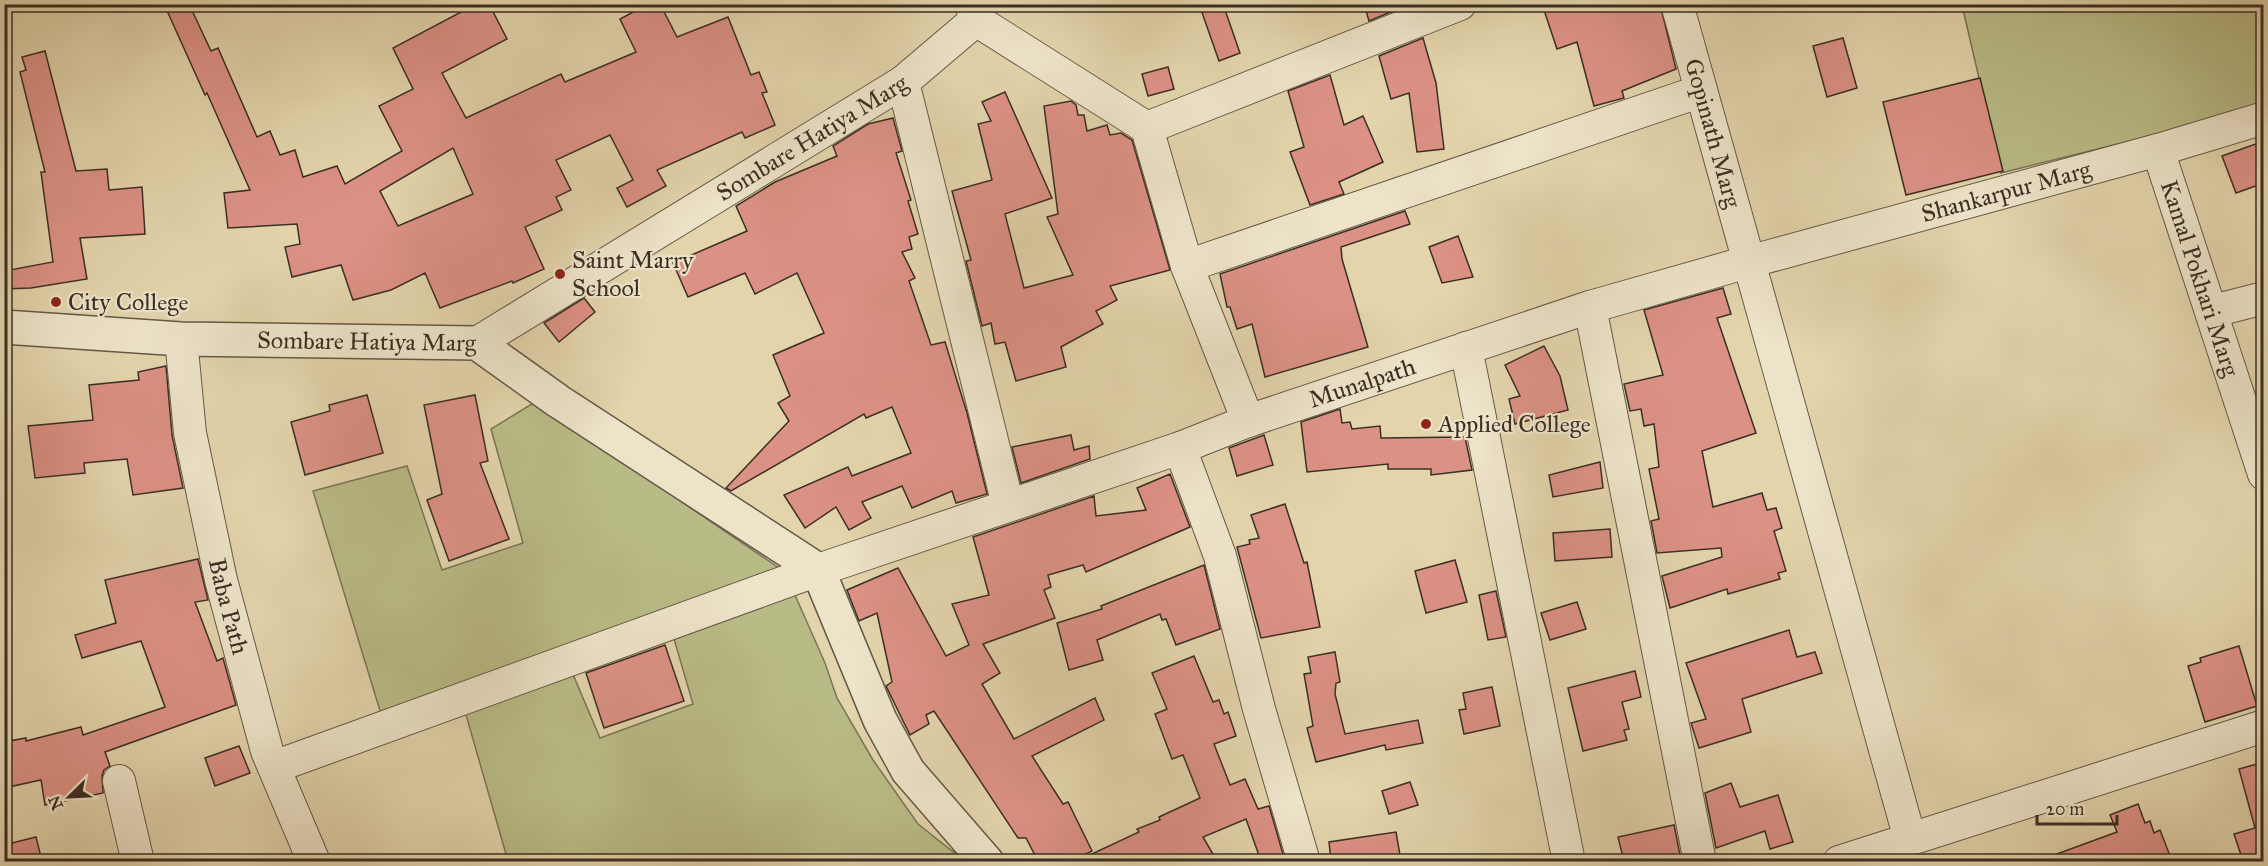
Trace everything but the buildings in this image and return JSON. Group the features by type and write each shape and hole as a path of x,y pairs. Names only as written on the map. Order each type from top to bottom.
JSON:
{"street":[{"path":"1147,128 1460,4"},
{"name":"Gopinath Marg","path":"1677,4 1910,839"},
{"path":"973,12 1147,128 1187,266 1248,421"},
{"name":"Sombare Hatiya Marg","path":"4,327 181,339 477,343 903,82 973,12"},
{"path":"903,82 1008,505"},
{"path":"1187,266 1701,91"},
{"name":"Shankarpur Marg","path":"1590,308 1748,262 2158,150 2264,118"},
{"name":"Kamal Pokhari Marg","path":"2158,150 2264,474"},
{"path":"2212,311 2264,297"},
{"path":"1590,308 1700,861"},
{"name":"Munalpath","path":"274,767 818,570 1180,448 1248,421 1590,308"},
{"name":"Baba Path","path":"181,339 190,433 221,580 267,750 314,861"},
{"path":"477,343 558,401 818,570 880,720 908,771 987,861"},
{"path":"1466,348 1569,861"},
{"path":"1180,448 1220,556 1259,709 1304,861"},
{"path":"1839,861 2264,726"},
{"path":"119,781 138,861"}],"green space":[{"path":"1962,5 2263,5 2263,108 2001,173"},
{"path":"535,402 782,570 381,714 313,491 407,466 442,570 523,543 491,429"},
{"path":"795,595 825,663 837,698 873,760 918,824 962,859 957,862 508,861 462,701 569,665 600,738 693,704 672,632"}],"place":[{"name":"Saint Marry School","path":"560,274"},
{"name":"City College","path":"56,302"},
{"name":"Applied College","path":"1426,424"}]}
